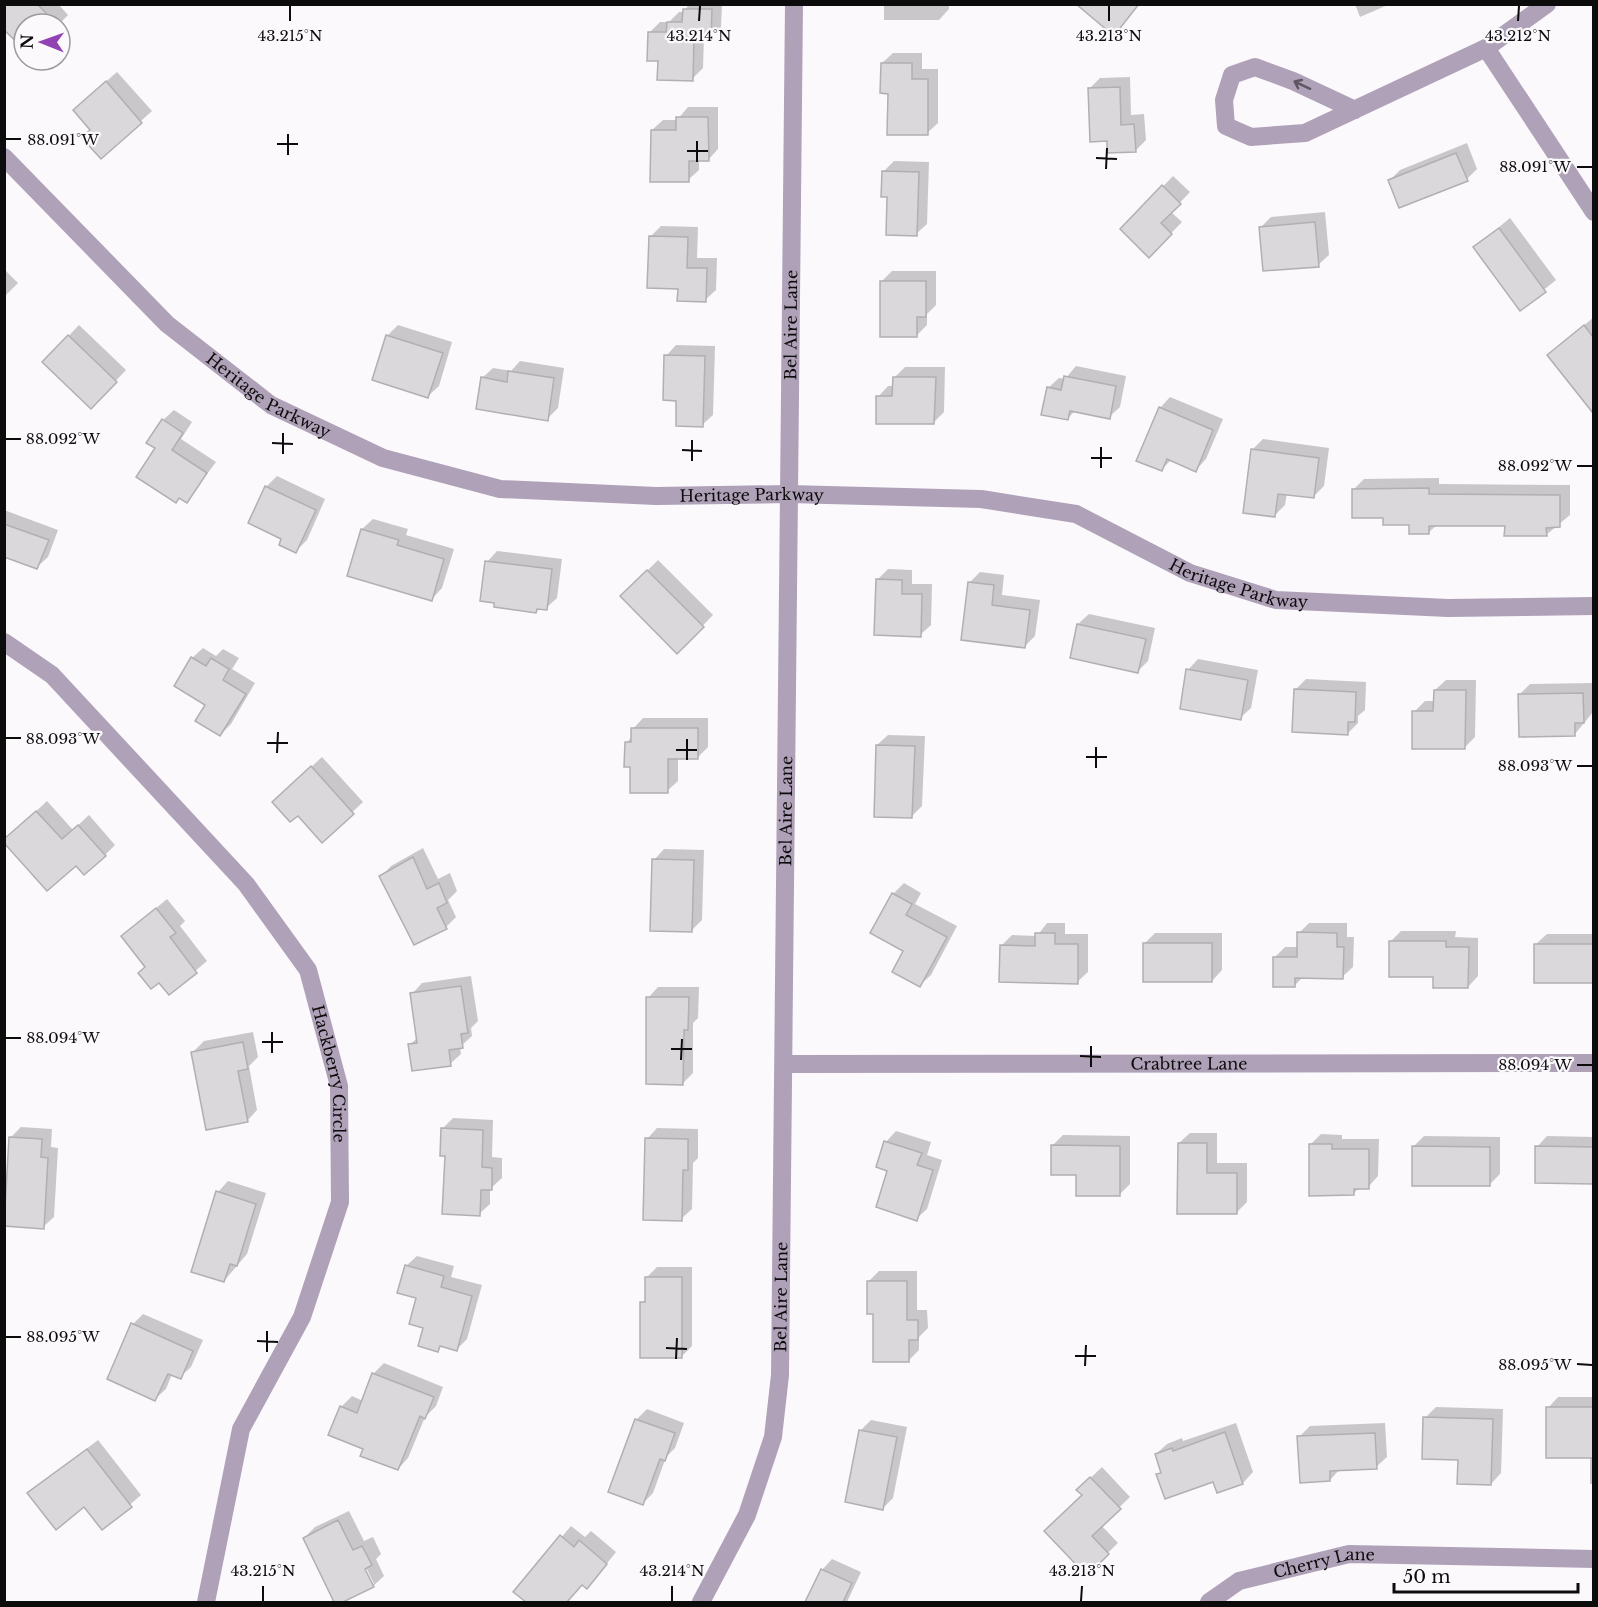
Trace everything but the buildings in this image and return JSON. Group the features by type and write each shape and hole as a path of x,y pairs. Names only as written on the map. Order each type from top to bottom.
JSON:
{"street":[{"name":"Bel Aire Lane","path":"701,1602 747,1515 773,1437 780,1375 794,4"},
{"path":"1355,110 1293,81 1255,67 1232,75 1224,100 1226,126 1251,137 1305,133 1355,110 1486,48 1547,4"},
{"path":"1486,48 1593,212"},
{"name":"Heritage Parkway","path":"4,157 167,324 271,405 383,458 500,489 656,496 789,494 981,499 1076,514 1190,573 1276,600 1448,608 1593,606"},
{"name":"Hackberry Circle","path":"4,642 52,675 246,884 308,970 339,1086 340,1202 302,1317 241,1429 206,1602"},
{"name":"Crabtree Lane","path":"784,1064 1593,1063"},
{"name":"Cherry Lane","path":"1209,1602 1239,1581 1349,1554 1593,1559"}]}
